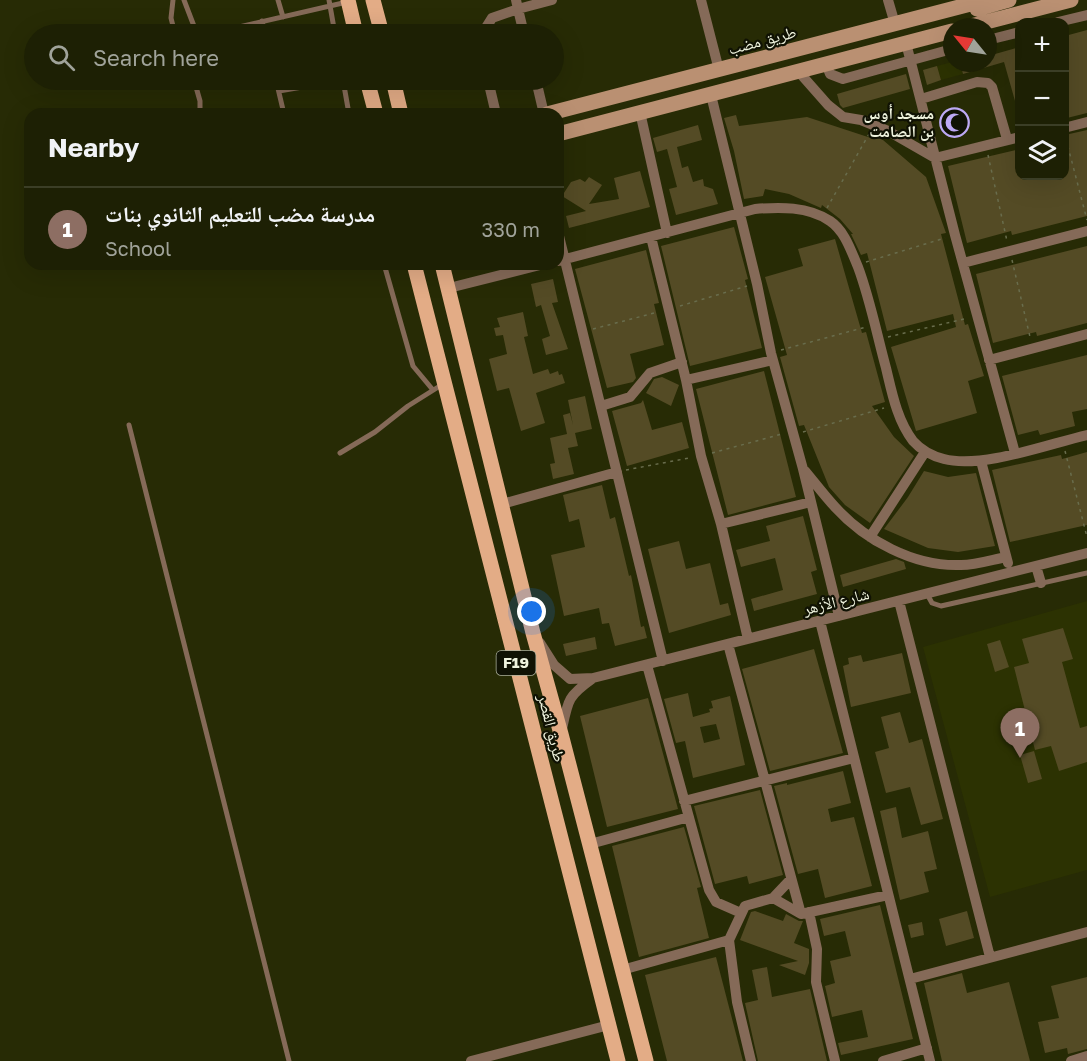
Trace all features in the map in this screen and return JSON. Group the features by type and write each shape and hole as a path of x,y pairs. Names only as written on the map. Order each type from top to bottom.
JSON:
{"main road":[{"name":"طريق مضب","path":"564,109 986,0"},
{"path":"965,18 972,12 1009,0"},
{"path":"997,22 1035,16 1071,0"},
{"path":"348,1 354,24"},
{"path":"375,1 380,24"},
{"path":"913,41 939,29 941,20 926,16"},
{"path":"564,132 943,33"},
{"path":"370,90 374,108"},
{"path":"395,90 400,108"},
{"path":"396,90 405,108"},
{"name":"طريق القصر","path":"415,270 439,387 618,1061"},
{"name":"طريق القصر","path":"444,270 533,633 646,1061"}],"street":[{"path":"488,24 492,18 517,4 552,0"},
{"path":"701,0 719,70"},
{"path":"888,0 895,24"},
{"path":"517,4 522,24"},
{"path":"1069,19 1087,15"},
{"path":"997,38 1015,33"},
{"path":"913,41 911,60 935,158 1015,453"},
{"path":"826,64 831,74 843,79 943,51"},
{"path":"798,71 828,105 843,117 861,120 888,131 935,158 1015,138"},
{"path":"921,99 977,82 988,83 992,87 1007,139"},
{"path":"490,90 495,108"},
{"path":"539,90 544,108"},
{"path":"711,95 757,284 772,357 803,469 839,616"},
{"path":"640,112 668,233"},
{"path":"1069,127 1087,122"},
{"path":"564,259 755,208 783,207 814,213 831,221 844,236 864,281 895,405 913,440 925,452 945,460 981,461 1087,435"},
{"path":"963,263 1087,231"},
{"path":"651,237 682,362 701,456 721,524 748,639"},
{"path":"564,268 601,406 663,661"},
{"path":"449,288 520,270"},
{"path":"989,360 1087,334"},
{"path":"686,380 772,357"},
{"path":"601,406 630,397 650,373 682,362"},
{"path":"870,537 925,452"},
{"path":"981,461 1010,572"},
{"path":"803,469 835,507 854,525 870,537 909,556 945,564 968,565 1006,557"},
{"path":"502,504 617,472"},
{"path":"721,524 811,502"},
{"name":"شارع الأزهر","path":"533,633 554,665 570,679 593,678 1087,554"},
{"path":"1036,566 1041,583"},
{"path":"899,601 990,957"},
{"path":"820,621 930,1061"},
{"path":"728,644 791,879 817,949 816,982 835,1061"},
{"path":"647,665 712,898 741,913"},
{"name":"شارع الأزهر","path":"561,734 569,699 574,692 593,678"},
{"path":"684,801 854,758"},
{"path":"590,844 689,817"},
{"path":"751,1061 737,1002 729,940 746,905 773,898 791,879"},
{"path":"773,898 805,913 888,895"},
{"path":"910,979 1087,932"},
{"path":"622,970 729,940"},
{"path":"471,1061 609,1025"},
{"path":"883,1061 927,1048"},
{"path":"1071,1061 1087,1056"}],"lane":[{"path":"173,0 171,18 173,24"},
{"path":"184,0 193,24"},
{"path":"278,0 283,17"},
{"path":"250,24 329,3 348,1"},
{"path":"329,3 333,24"},
{"path":"197,90 200,108"},
{"path":"283,108 279,91 285,90"},
{"path":"345,90 348,108"},
{"path":"340,453 375,432 408,406 439,387 413,366 386,270"},
{"path":"129,425 289,1061"},
{"path":"927,594 932,603 941,606 1087,573"}],"path":[{"path":"822,216 874,125"},
{"path":"986,145 1033,349"},
{"path":"1069,148 1087,220"},
{"path":"856,264 955,235"},
{"path":"581,332 757,284"},
{"path":"879,340 977,316"},
{"path":"772,357 874,325"},
{"path":"617,472 701,456 895,405"},
{"path":"1062,441 1087,537"}],"shaded area":[{"path":"943,64 943,72 962,72 963,74 941,80 937,66"},
{"path":"1087,601 1087,870 990,897 923,647"}],"building":[{"path":"1087,30 1087,113 1069,118 1069,72 1069,35"},
{"path":"1015,48 1015,101 1004,62 997,64 997,53"},
{"path":"937,66 941,80 927,85 923,70"},
{"path":"906,74 910,89 843,108 840,105 837,94"},
{"path":"736,115 739,126 807,117 874,139 876,134 926,177 946,233 941,234 965,325 968,324 984,376 968,381 977,413 916,431 891,347 956,327 953,314 887,331 867,253 861,255 851,234 853,234 840,219 822,205 821,208 789,194 765,189 763,196 744,199 724,118"},
{"path":"698,125 702,140 677,147 682,168 688,166 693,182 703,179 704,186 713,189 718,204 676,215 669,189 677,187 667,149 657,152 653,138"},
{"path":"1087,130 1087,216 1012,235 1011,231 967,243 948,166 1015,150 1015,180 1069,180 1069,134"},
{"path":"640,171 650,207 569,228 566,216 586,211 564,197 564,193 571,182 580,179 585,182 589,177 602,185 589,204 619,199 614,178"},
{"path":"734,227 748,279 745,280 762,348 690,366 661,246"},
{"path":"835,239 862,333 866,332 885,402 872,406 894,437 914,456 870,523 845,505 829,487 804,425 799,426 780,357 787,355 765,277 803,266 798,249"},
{"path":"1087,246 1087,323 1037,336 1036,332 993,343 976,274"},
{"path":"646,250 659,303 654,304 664,345 630,354 636,378 633,382 607,388 575,269"},
{"path":"553,279 558,302 552,303 568,349 546,355 542,339 550,336 541,305 536,307 531,284"},
{"path":"523,312 528,336 524,337 533,374 548,369 550,374 558,371 559,375 562,374 565,383 536,393 545,423 521,431 509,388 497,391 489,359 507,354 503,335 496,336 494,328 500,327 497,318"},
{"path":"1087,355 1087,409 1072,412 1075,426 1040,435 1038,430 1018,435 1002,376"},
{"path":"764,371 796,497 728,515 696,389"},
{"path":"662,377 679,385 671,406 646,393 654,379"},
{"path":"585,396 592,429 575,433 578,446 568,448 574,474 553,479 550,464 555,463 550,438 567,434 563,415 570,413 573,425 568,400"},
{"path":"643,400 652,430 682,422 689,448 627,466 612,411 641,403"},
{"path":"1087,452 1087,525 1010,542 992,470 1061,455 1062,459"},
{"path":"924,471 948,477 976,473 995,546 958,552 928,548 884,529"},
{"path":"602,485 610,519 615,517 629,576 631,575 641,627 644,626 647,638 615,646 609,623 602,624 599,608 564,616 551,555 585,547 579,519 569,522 563,495"},
{"path":"803,516 817,570 811,572 817,594 754,611 751,599 783,590 775,558 741,567 736,550 770,541 766,526"},
{"path":"679,541 686,569 710,563 720,605 728,603 731,615 669,633 648,549"},
{"path":"896,559 904,562 906,569 843,587 840,575"},
{"path":"1063,628 1073,659 1062,662 1080,728 1087,726 1087,762 1059,771 1051,746 1035,750 1014,667 1029,663 1022,639"},
{"path":"595,637 597,649 566,656 563,644"},
{"path":"1000,640 1009,667 995,672 987,644"},
{"path":"814,649 843,753 770,771 742,669"},
{"path":"902,653 911,693 851,707 843,666 849,664 848,658 861,655 863,662"},
{"path":"688,693 693,717 710,712 709,709 713,708 711,701 730,696 745,765 693,778 685,741 676,743 664,699","holes":["716,724 720,739 704,743 700,727"]},
{"path":"648,698 678,809 607,827 580,716"},
{"path":"900,712 909,743 922,739 943,819 921,825 910,787 886,793 875,752 889,748 881,717"},
{"path":"1034,751 1042,779 1028,783 1020,755"},
{"path":"843,771 851,803 828,809 831,822 854,817 872,886 825,898 818,869 798,874 774,786"},
{"path":"760,790 783,875 749,884 747,876 715,884 694,806"},
{"path":"896,807 902,838 928,831 937,869 924,872 929,892 900,900 880,811"},
{"path":"684,827 701,887 697,888 709,938 639,957 612,846"},
{"path":"880,905 913,1039 841,1055 838,1043 868,1037 862,1010 832,1017 825,986 835,983 830,961 851,956 845,931 824,936 820,919"},
{"path":"755,911 783,921 786,914 803,921 794,943 809,949 809,963 805,975 779,965 798,961 740,940 751,912"},
{"path":"967,911 974,938 946,946 939,919"},
{"path":"922,922 924,935 911,938 908,925"},
{"path":"716,957 743,1061 667,1061 645,975"},
{"path":"767,967 772,997 810,989 827,1061 758,1061 745,1003 758,1000 752,970"},
{"path":"962,973 967,993 1009,982 1030,1061 942,1061 924,983"},
{"path":"1087,977 1087,1049 1068,1054 1067,1048 1045,1053 1038,1022 1059,1018 1051,986"}],"place":[{"name":"مسجد أوس بن الصامت","path":"955,122"},
{"name":"مدرسة مضب للتعليم الثانوي بنات","path":"1020,758"}]}
